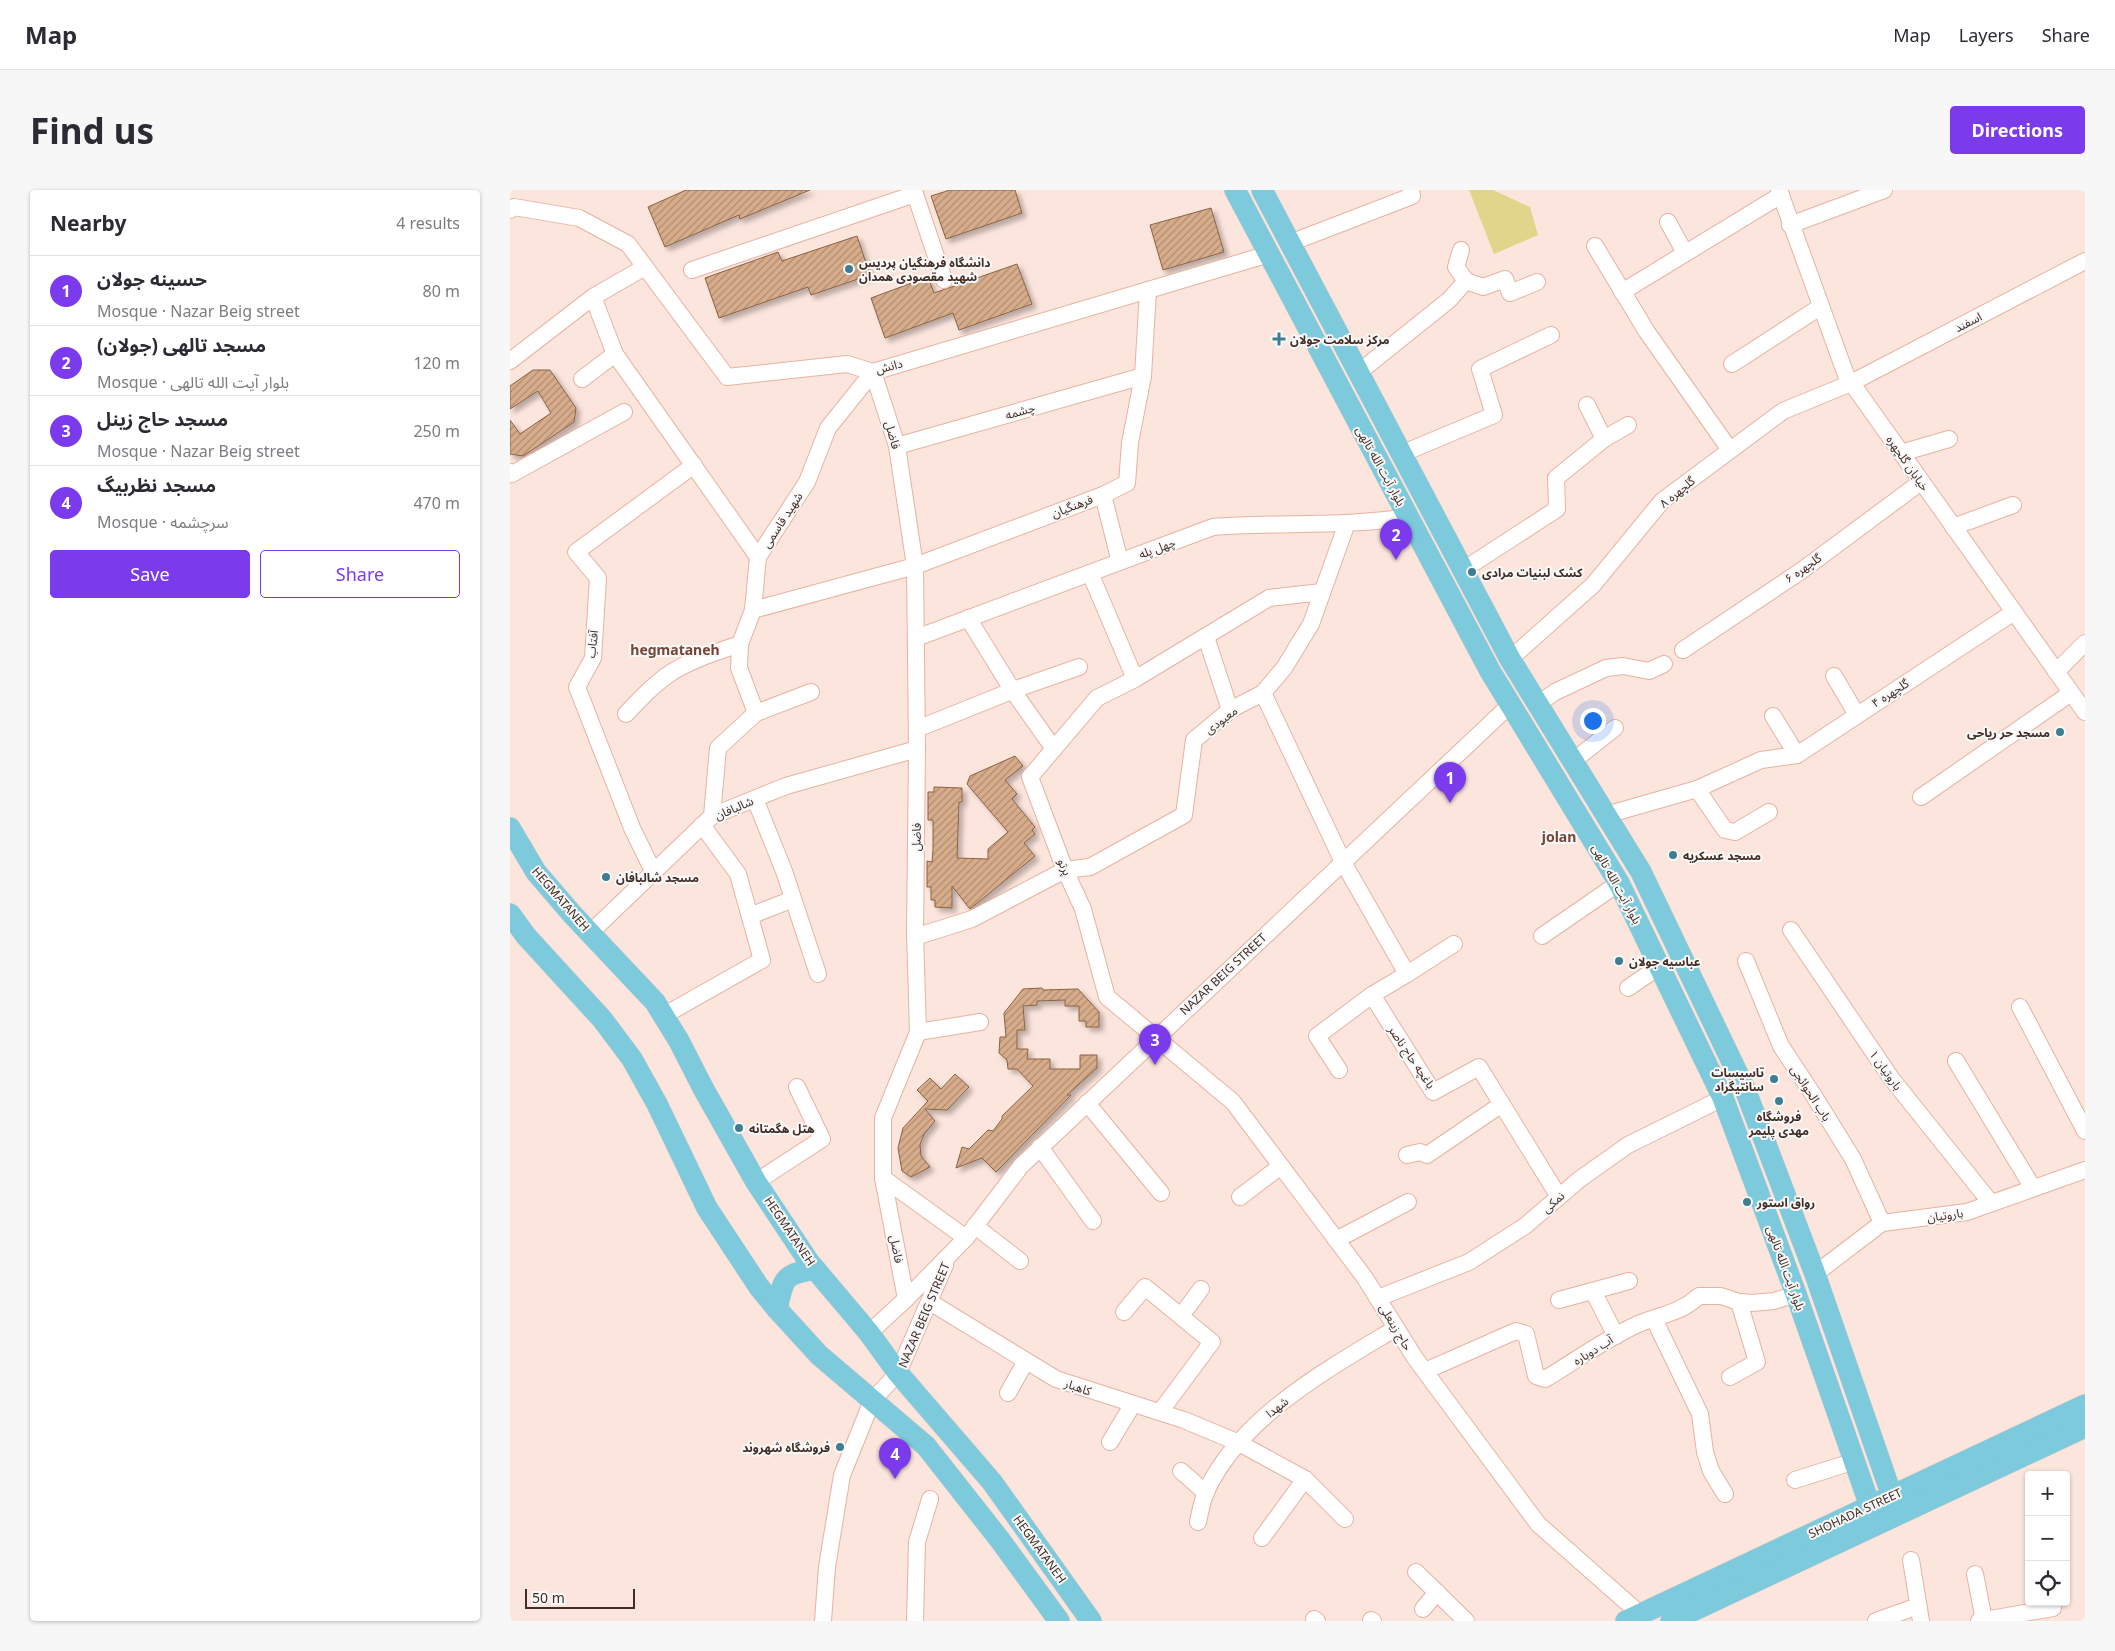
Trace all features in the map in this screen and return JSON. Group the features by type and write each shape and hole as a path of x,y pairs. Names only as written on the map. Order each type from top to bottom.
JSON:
{"main road":[{"name":"بلوار آیت الله تالهی","path":"1235,190 1490,671 1619,884 1660,966 1723,1098 1796,1294 1870,1506"},
{"name":"بلوار آیت الله تالهی","path":"1262,190 1510,659 1641,872 1745,1089 1815,1274 1892,1496"},
{"path":"1410,517 1429,508"},
{"name":"HEGMATANEH","path":"510,828 536,872 654,1002 756,1182 816,1269 869,1333 898,1374 992,1482 1087,1615"},
{"path":"1619,884 1641,872"},
{"path":"510,914 526,936 602,1019 632,1059 706,1208 776,1310 819,1354 926,1446 1000,1540 1059,1621"},
{"path":"776,1310 784,1281 793,1274 816,1269"},
{"path":"1796,1294 1815,1274"},
{"name":"SHOHADA STREET","path":"1633,1618 2085,1405"},
{"name":"SHOHADA STREET","path":"1671,1621 2085,1427"},
{"path":"1064,1621 1087,1615"}],"street":[{"path":"1290,243 1412,196 1410,190"},
{"path":"1790,225 1884,190"},
{"path":"692,270 914,192 944,280"},
{"path":"1622,292 1780,193"},
{"name":"خیابان گلچهره","path":"1780,193 1846,376 2085,712"},
{"name":"دانش","path":"510,210 514,207 579,218 628,244 727,377 847,364 873,372 1269,254"},
{"path":"1668,222 1685,253"},
{"path":"1595,246 1647,332 1730,450"},
{"path":"1462,250 1456,267 1466,281 1483,287 1505,279 1510,293 1537,282"},
{"name":"اسفند","path":"1851,382 2085,262"},
{"path":"510,361 593,297 644,267"},
{"path":"1358,372 1449,300 1466,281"},
{"path":"1143,376 1148,290"},
{"path":"593,297 615,354 758,557"},
{"path":"1732,364 1820,307"},
{"path":"1401,454 1494,415 1480,369 1551,335"},
{"path":"582,379 615,354"},
{"name":"فاضل","path":"873,372 897,446 915,566 917,729 915,937 918,1032 883,1118 883,1178 906,1299"},
{"name":"شهید قاسمی","path":"756,713 739,668 740,644 753,610 758,557 807,482 828,428 873,372"},
{"name":"چشمه","path":"897,446 1143,376"},
{"name":"فرهنگیان","path":"753,610 915,566 1103,495 1127,483 1130,443 1143,376"},
{"name":"گلچهره ۸","path":"1510,659 1593,585 1662,501 1783,411 1851,382"},
{"path":"1587,405 1604,440"},
{"path":"511,473 624,412"},
{"path":"1463,570 1557,509 1556,478 1604,440 1628,425"},
{"path":"1901,453 1948,440"},
{"name":"آفتاب","path":"653,871 632,828 577,687 592,658 598,578 576,552 694,465"},
{"name":"گلچهره ۶","path":"1683,650 1801,571 1921,482"},
{"path":"1103,495 1120,562"},
{"path":"1953,527 2013,505"},
{"name":"چهل پله","path":"916,638 1213,527 1253,524 1318,525 1410,517"},
{"name":"معبودی","path":"1065,870 1090,867 1184,815 1194,740 1230,710 1263,693 1284,668 1306,631 1347,523"},
{"path":"1090,573 1135,679 1269,598 1322,592"},
{"name":"گلچهره ۴","path":"1606,815 1697,789 1761,760 1797,755 2014,612"},
{"path":"968,618 1013,691 1054,749"},
{"path":"1206,637 1230,710"},
{"path":"2056,672 2085,643"},
{"path":"626,714 649,690 672,672 706,656 740,644"},
{"path":"1538,704 1555,692 1606,668 1623,666 1649,671 1664,664"},
{"path":"917,729 1079,667"},
{"path":"1834,676 1857,715"},
{"name":"پرتو","path":"1135,679 1097,698 1030,777 1065,870 1083,909 1107,997 1156,1038"},
{"path":"663,1016 762,960 738,874 707,820 718,748 756,713 811,692"},
{"path":"1263,693 1343,862 1408,974"},
{"path":"1921,797 2071,693"},
{"name":"NAZAR BEIG STREET","path":"869,1333 906,1299 971,1232 1021,1166 1510,705"},
{"path":"1773,716 1797,755"},
{"path":"1573,761 1615,728"},
{"name":"شالبافان","path":"590,933 707,820 786,786 917,749"},
{"path":"1697,789 1725,830 1735,832 1769,812"},
{"path":"755,799 793,899 818,974"},
{"path":"915,937 972,918 1065,870"},
{"path":"1542,936 1619,884"},
{"path":"750,916 793,899"},
{"name":"۱ باروتیان","path":"1791,930 1891,1078 1991,1203"},
{"path":"1339,1070 1317,1036 1372,995 1454,944"},
{"name":"باب الحوائجی","path":"1746,961 1781,1046 1853,1159 1882,1223"},
{"path":"1628,988 1660,966"},
{"name":"باغچه حاج ناصر","path":"1372,995 1433,1092 1479,1067 1559,1197"},
{"path":"2020,1007 2085,1131"},
{"path":"918,1032 980,1022"},
{"name":"حاج زینعلی","path":"1156,1038 1233,1102 1378,1298 1424,1371 1538,1524 1633,1618"},
{"path":"1956,1061 2033,1188"},
{"path":"756,1182 822,1139 797,1087"},
{"name":"نمکی","path":"1378,1298 1469,1262 1525,1226 1580,1179 1628,1145 1723,1098"},
{"path":"1087,1103 1161,1193"},
{"path":"1407,1154 1420,1152 1426,1155 1502,1104"},
{"path":"1040,1148 1093,1221"},
{"path":"1240,1197 1281,1166"},
{"name":"باروتیان","path":"1815,1274 1882,1223 1967,1212 2085,1170"},
{"path":"883,1178 1020,1261"},
{"path":"1336,1240 1408,1202"},
{"name":"NAZAR BEIG STREET","path":"872,1401 898,1374 949,1256"},
{"path":"1559,1300 1629,1281"},
{"path":"1124,1312 1145,1287 1212,1342 1160,1412"},
{"path":"1180,1316 1201,1289"},
{"path":"1592,1291 1616,1336"},
{"name":"آب دوباره","path":"1424,1371 1516,1331 1526,1334 1536,1376 1545,1379 1638,1324 1686,1307 1699,1296 1721,1296 1739,1302 1774,1301 1796,1294"},
{"name":"کاهبار","path":"930,1302 1056,1379 1160,1412 1239,1443 1305,1479 1345,1519"},
{"path":"1730,1377 1758,1362 1739,1302"},
{"path":"1654,1319 1700,1414 1705,1452 1711,1471 1725,1494"},
{"name":"شهدا","path":"1198,1522 1206,1493 1232,1451 1257,1422 1336,1364 1396,1328"},
{"path":"1008,1393 1026,1361"},
{"path":"823,1621 827,1567 842,1475 872,1401"},
{"path":"1110,1442 1133,1404"},
{"path":"1795,1480 1855,1461"},
{"path":"1181,1471 1206,1493"},
{"path":"1262,1538 1305,1479"},
{"path":"915,1621 917,1542 930,1499"},
{"path":"1876,1621 1919,1613 1911,1560"},
{"path":"1416,1572 1466,1621"},
{"path":"1975,1574 1982,1621 2053,1610"},
{"path":"1423,1610 1437,1592"}],"shaded area":[{"path":"1469,190 1493,190 1530,207 1538,235 1494,254"}],"building":[{"path":"686,190 810,190 740,219 739,215 665,247 648,207"},
{"path":"950,190 1015,190 1022,213 946,239 931,196"},
{"path":"1211,208 1224,252 1163,270 1150,225"},
{"path":"857,236 870,275 811,295 808,287 719,318 705,278 778,252 782,261"},
{"path":"1017,264 1032,304 959,330 953,313 885,338 871,298 928,277 934,293"},
{"path":"533,370 550,370 576,408 574,422 523,456 510,454 510,420 520,434 551,413 538,391 510,409 510,386"},
{"path":"1015,756 1023,766 1005,780 1017,794 1012,799 1035,827 1032,830 1035,834 1024,843 1035,856 970,909 952,886 952,908 935,907 935,900 931,900 931,887 927,887 927,861 932,862 933,850 933,820 928,820 928,792 934,792 934,787 962,788 962,802 959,802 957,858 988,859 988,849 1008,832 967,784 970,776"},
{"path":"1042,988 1043,990 1078,989 1099,1012 1099,1027 1086,1027 1086,1021 1079,1021 1079,1006 1065,1006 1065,1000 1037,1001 1037,1005 1023,1006 1025,1030 1017,1030 1017,1049 1028,1049 1027,1059 1050,1059 1050,1069 1080,1069 1080,1055 1097,1055 1097,1068 1067,1095 1071,1095 996,1172 982,1158 956,1168 962,1147 969,1149 988,1130 993,1131 1002,1119 1002,1116 1033,1086 1017,1069 1008,1069 1007,1060 999,1053 1000,1037 1006,1037 1004,1013 1023,989"},
{"path":"955,1074 969,1087 947,1110 925,1109 935,1121 924,1134 920,1145 921,1156 930,1167 911,1177 902,1171 898,1148 903,1128 928,1101 917,1090 930,1078 941,1089"}],"place":[{"name":"دانشگاه فرهنگیان پردیس شهید مقصودی همدان","path":"849,269"},
{"name":"مرکز سلامت جولان","path":"1279,339"},
{"name":"مسجد تالهی (جولان)","path":"1396,560"},
{"name":"کشک لبنیات مرادی","path":"1472,572"},
{"name":"مسجد حر ریاحی","path":"2060,732"},
{"name":"حسینه جولان","path":"1450,803"},
{"name":"مسجد عسکریه","path":"1673,855"},
{"name":"مسجد شالبافان","path":"606,877"},
{"name":"عباسیه جولان","path":"1619,961"},
{"name":"مسجد حاج زینل","path":"1155,1065"},
{"name":"تاسیسات سانتیگراد","path":"1774,1079"},
{"name":"فروشگاه مهدی پلیمر","path":"1779,1101"},
{"name":"هتل هگمتانه","path":"739,1128"},
{"name":"رواق استور","path":"1747,1202"},
{"name":"فروشگاه شهروند","path":"840,1447"},
{"name":"مسجد نظربیگ","path":"895,1479"}],"district":[{"name":"hegmataneh","path":"675,649"},
{"name":"jolan","path":"1559,836"}]}
